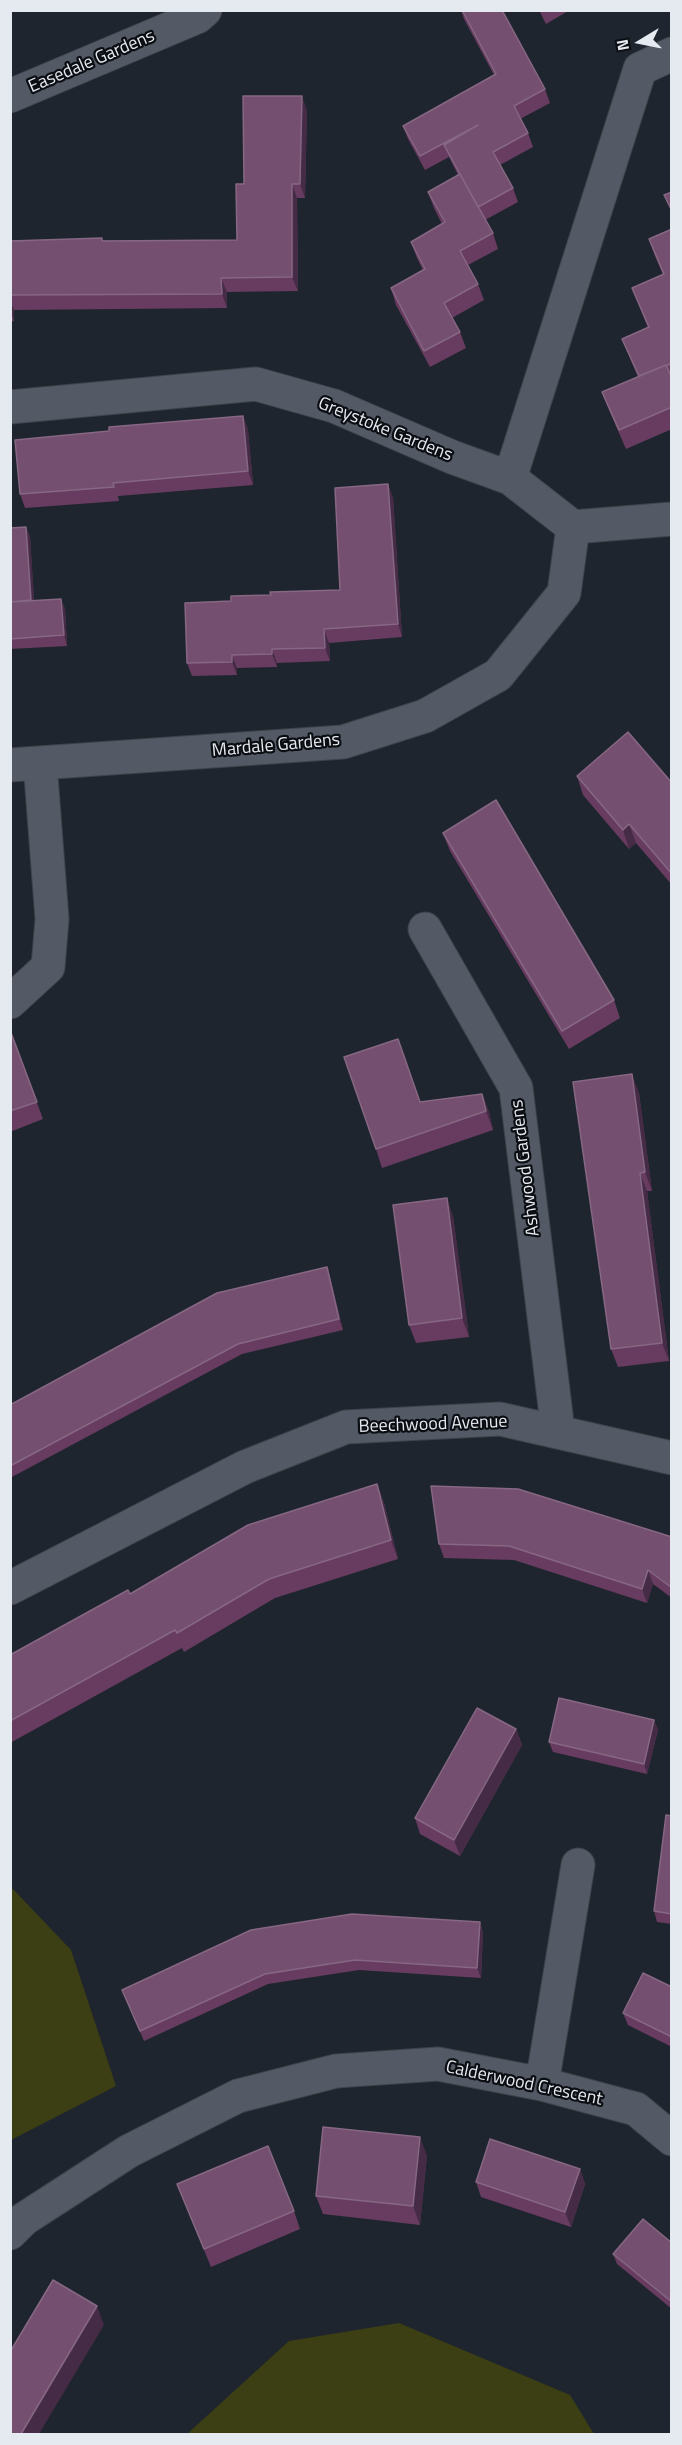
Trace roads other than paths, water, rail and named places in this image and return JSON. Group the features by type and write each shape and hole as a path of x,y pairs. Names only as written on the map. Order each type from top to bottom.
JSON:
{"street":[{"name":"Easedale Gardens","path":"10,96 197,17 205,10"},
{"path":"510,478 640,69 672,54"},
{"name":"Greystoke Gardens","path":"10,407 256,384 334,406 452,457 510,478 573,526"},
{"path":"573,526 672,519"},
{"name":"Mardale Gardens","path":"25,764 343,742 425,716 498,675 564,593 573,526"},
{"path":"10,1002 48,967 52,919 25,764"},
{"name":"Ashwood Gardens","path":"425,929 516,1088 558,1431"},
{"name":"Beechwood Avenue","path":"10,1588 245,1467 346,1427 500,1419 672,1458"},
{"path":"542,2084 578,1865"},
{"name":"Calderwood Crescent","path":"10,2233 24,2219 129,2151 238,2096 336,2071 438,2064 542,2084 636,2109 672,2139"}]}
